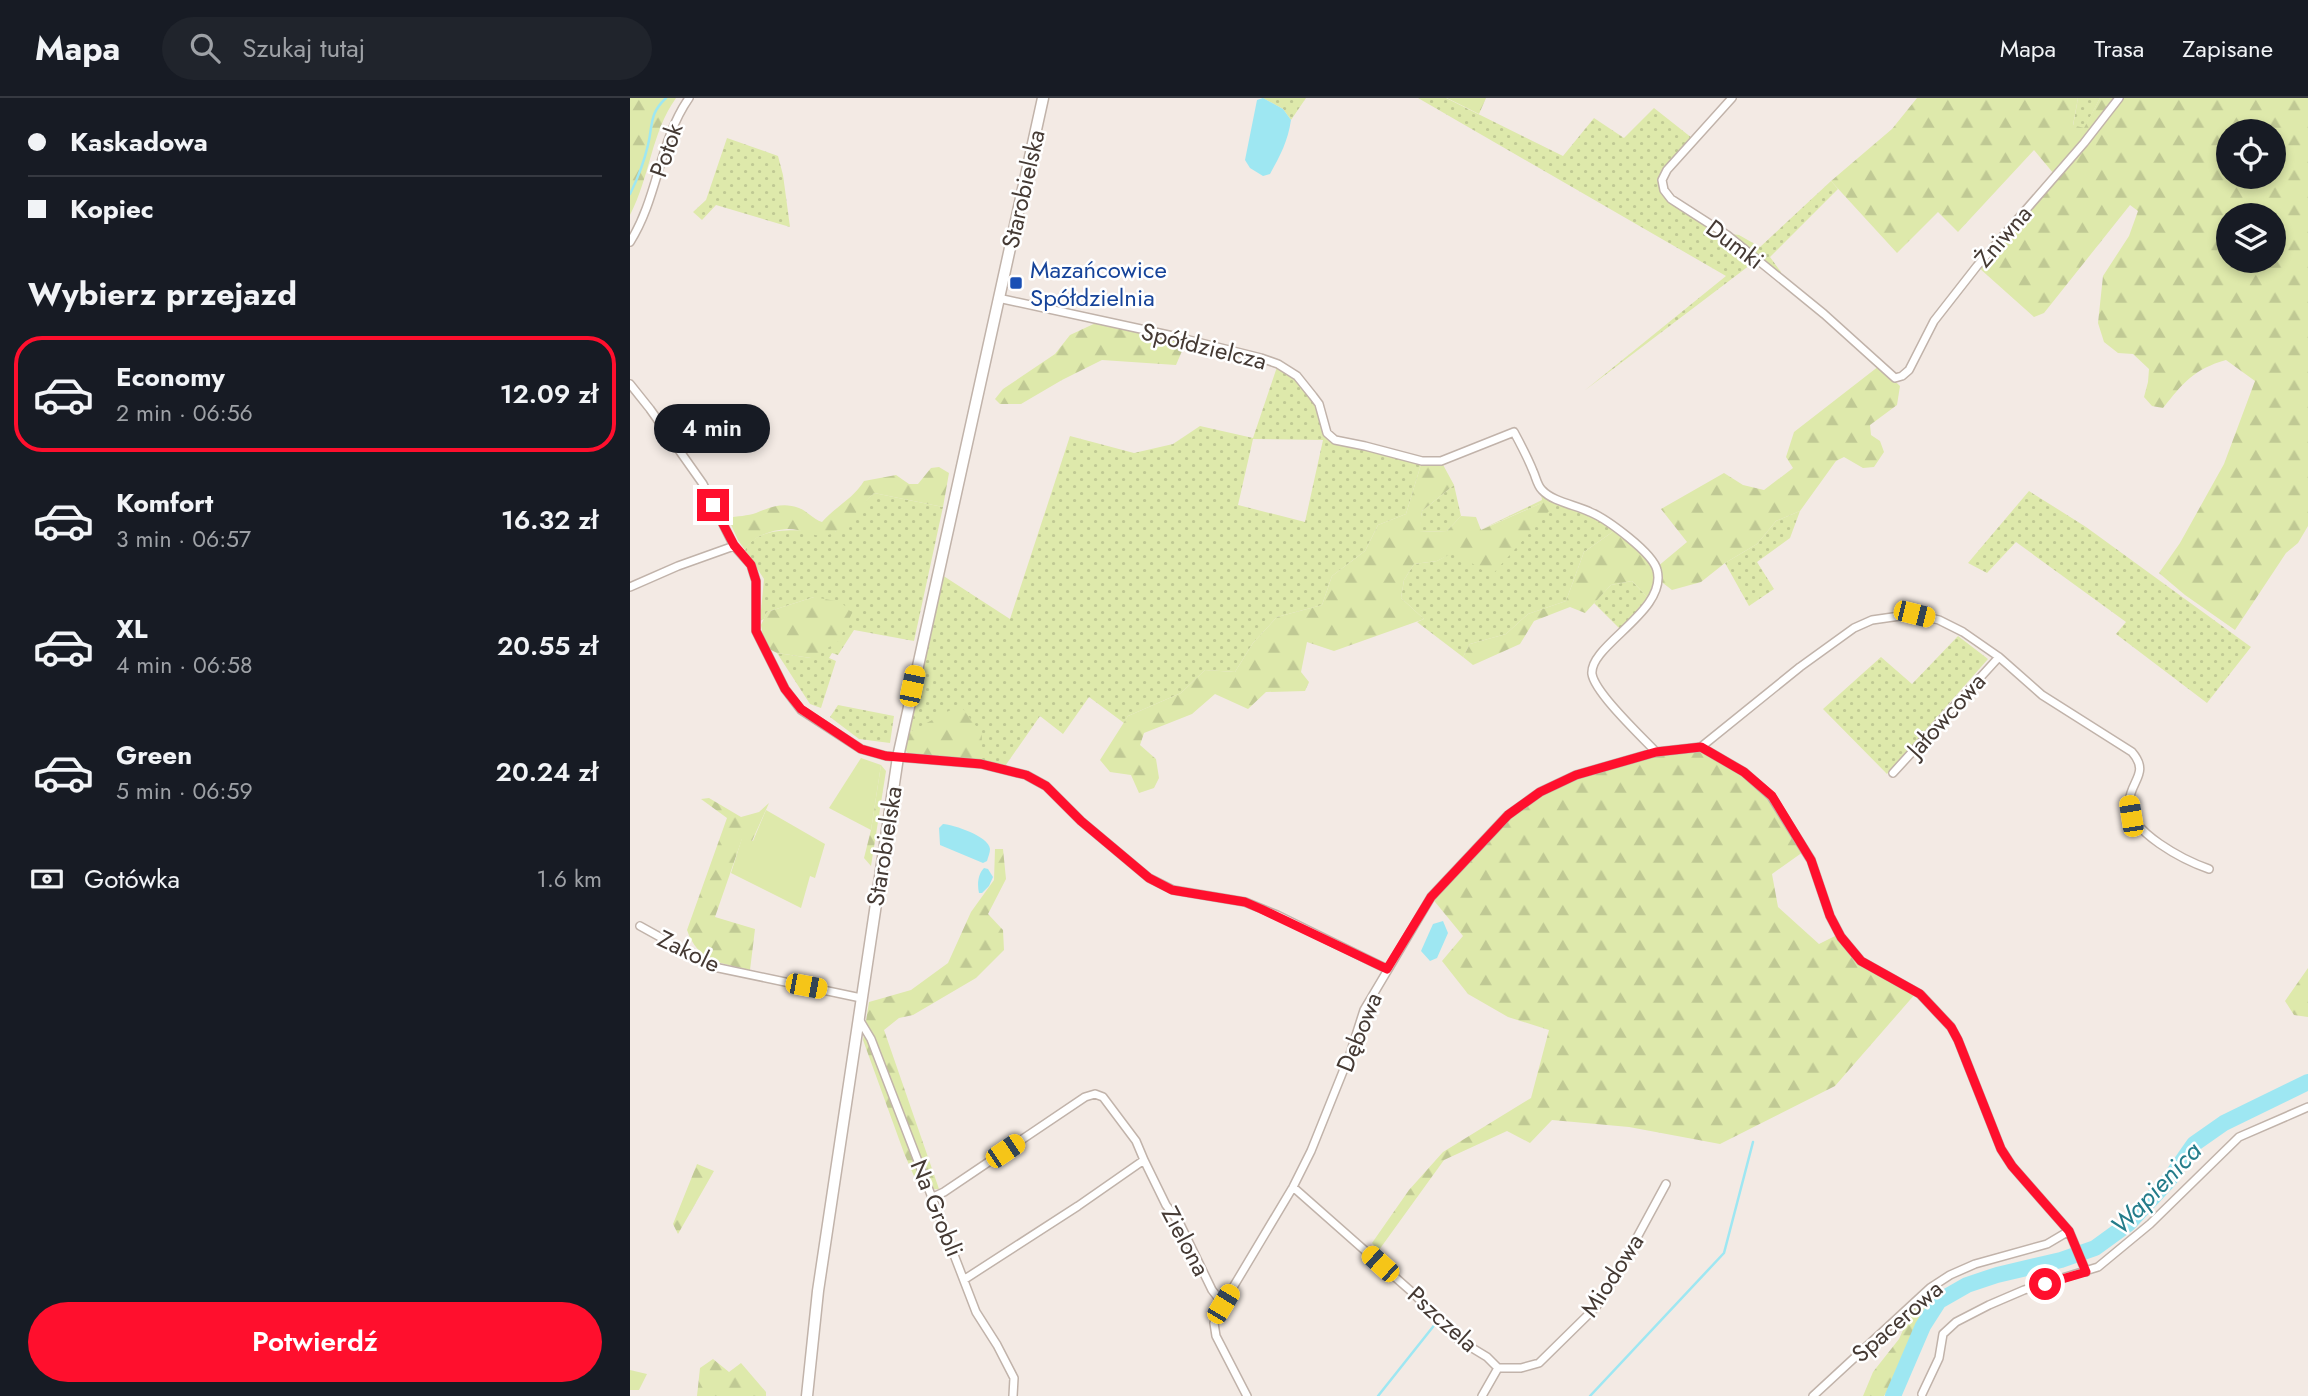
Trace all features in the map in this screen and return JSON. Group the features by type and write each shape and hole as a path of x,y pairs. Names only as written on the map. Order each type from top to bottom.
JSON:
{"street":[{"name":"Potok","path":"630,242 643,217 678,114 689,98"},
{"name":"Starobielska","path":"807,1396 818,1291 898,757 1043,98"},
{"name":"Dumki","path":"1732,98 1667,170 1662,180 1664,190 1671,199 1727,235 1779,277 1895,378"},
{"name":"Żniwna","path":"1895,378 1909,370 1934,321 1977,266 2084,143 2119,98"},
{"name":"Spółdzielcza","path":"998,298 1173,336 1278,364 1297,376 1313,396 1328,433 1335,440 1422,461 1441,461 1514,432 1540,488 1548,495 1593,513 1618,528 1657,567 1659,580 1655,594 1595,661 1592,673 1599,690 1656,752"},
{"path":"630,384 703,484 734,545 751,565 756,581 756,631 785,689 801,709 861,749 898,757 981,764 1026,775 1046,786 1081,821 1149,878 1172,890 1256,906 1387,969"},
{"path":"630,587 734,545"},
{"path":"2086,1272 2069,1231 2012,1166 2001,1149 1951,1027 1920,994 1861,961 1841,937 1830,916 1811,860 1772,796 1744,772 1701,747 1837,639 1872,620 1892,615 1914,614 1939,620 1963,632 2000,657 2042,695 2132,752 2141,769 2129,802 2131,816 2138,826 2157,841 2190,862 2209,869"},
{"name":"Jałowcowa","path":"1893,773 2000,657"},
{"name":"Dębowa","path":"1223,1304 1293,1187 1311,1151 1350,1054 1364,1010 1431,897 1508,815 1540,792 1576,775 1656,752 1701,747"},
{"name":"Zakole","path":"640,926 714,967 861,998"},
{"name":"Na Grobli","path":"858,1019 872,1039 976,1312 997,1345 1013,1378 1013,1396"},
{"name":"Zielona","path":"931,1198 944,1192 1085,1097 1095,1094 1103,1097 1136,1141 1166,1205 1180,1224 1212,1290 1223,1304 1214,1323 1216,1336 1247,1396"},
{"path":"1922,1394 1939,1358 1943,1334 1955,1322 2024,1290 2098,1267 2150,1224 2239,1137 2308,1107"},
{"path":"965,1279 1144,1160"},
{"name":"Miodowa","path":"1497,1368 1521,1368 1539,1363 1596,1307 1615,1278 1666,1184"},
{"name":"Pszczela","path":"1293,1187 1413,1293 1459,1340 1487,1357 1497,1368"},
{"name":"Spacerowa","path":"1813,1396 1930,1288 1950,1275 1975,1264 2047,1244 2069,1231"},
{"path":"1482,1396 1497,1368"}],"green space":[{"path":"630,98 676,98 661,126 630,215"},
{"path":"1263,98 1306,98 1291,120 1283,109"},
{"path":"1418,98 1446,98 1563,156 1594,118 1624,138 1654,108 1692,138 1666,169 1662,192 1725,236 1754,262 1584,391 1726,276"},
{"path":"1447,98 1486,98 1479,114"},
{"path":"1917,98 2078,98 2073,125 2084,128 2100,98 2117,98 2054,174 2034,150 1958,232 1938,212 1897,253 1831,181 1892,129"},
{"path":"2078,98 2100,98 2084,129 2073,126"},
{"path":"2121,98 2308,98 2308,526 2298,543 2286,553 2235,630 2159,573 2180,543 2224,464 2255,381 2226,360 2205,368 2190,378 2163,408 2152,406 2144,397 2149,369 2133,354 2118,353 2104,342 2098,323 2103,276 2129,236 2138,211 2130,205 2044,313 2034,317 1978,267"},
{"path":"727,138 778,156 790,227 716,205 702,220 693,212 706,200"},
{"path":"1831,181 1838,189 1770,257 1781,272 1780,275 1731,234 1739,235 1760,247"},
{"path":"1100,321 1173,336 1182,351 1176,365 1102,360 1021,404 1000,404 995,399 1003,389 1055,354 1070,335"},
{"path":"1278,364 1294,375 1308,390 1325,426 1335,440 1422,461 1406,514 1378,525 1365,551 1332,576 1322,605 1277,617 1253,643 1235,672 1205,670 1181,693 1128,716 1124,723 1089,697 1063,734 1040,716 1003,769 981,764 928,724 908,733 942,575 1010,619 1070,436 1134,453 1173,444 1200,426 1253,438","holes":["1253,439 1323,440 1305,522 1238,505"]},
{"path":"1879,366 1900,386 1897,405 1870,425 1871,435 1880,441 1884,452 1874,467 1863,468 1844,457 1836,461 1800,511 1776,521 1757,544 1725,563 1701,582 1672,590 1659,580 1650,600 1632,581 1611,585 1585,613 1570,607 1534,621 1520,644 1473,665 1463,657 1470,644 1506,634 1528,614 1566,601 1584,552 1618,528 1657,567 1687,542 1661,509 1724,473 1743,485 1764,490 1793,468 1786,457 1794,432"},
{"path":"1422,461 1441,461 1454,485 1422,511 1420,532 1447,531 1461,516 1476,517 1481,530 1544,502 1550,510 1491,576 1455,552 1437,561 1414,564 1404,580 1401,598 1424,619 1334,651 1307,642 1301,672 1309,682 1305,691 1266,692 1248,709 1215,694 1192,714 1144,733 1140,745 1156,759 1159,778 1154,788 1139,793 1131,775 1110,772 1100,760 1128,716 1181,693 1205,670 1235,672 1253,643 1277,617 1322,605 1332,576 1365,551 1378,525 1406,514"},
{"path":"939,467 949,473 943,507 874,493 845,524 829,535 793,529 769,532 757,537 745,550 728,518 788,505 802,509 822,522 864,481 896,475 909,484 918,484 931,468"},
{"path":"1454,485 1461,516 1447,531 1419,532 1422,511"},
{"path":"1540,488 1618,528 1584,552 1566,601 1528,614 1506,634 1470,644 1463,657 1417,622 1424,619 1401,598 1404,580 1414,564 1437,561 1544,502 1480,530 1542,500"},
{"path":"2029,491 2086,527 2251,647 2207,703 2116,634 2126,622 2016,542 1987,573 1968,563"},
{"path":"874,493 943,507 914,641 854,630 838,655 832,653 829,658 836,661 821,708 810,704 777,653 811,658 814,597 767,612 760,621 764,579 745,550 761,535 773,532 835,532"},
{"path":"1800,511 1790,538 1757,562 1774,589 1749,606 1725,563 1757,544 1776,521"},
{"path":"1632,581 1650,600 1623,632 1594,603 1611,585"},
{"path":"814,597 841,602 852,613 839,641 811,658 777,653 769,649 761,625 767,612"},
{"path":"1958,636 1988,659 1887,774 1823,709 1881,657 1912,684"},
{"path":"838,705 894,716 890,743 859,739 830,717"},
{"path":"960,705 982,734 981,764 908,753 905,750 908,733"},
{"path":"1701,747 1743,774 1769,797 1803,852 1772,874 1778,907 1819,944 1837,935 1859,963 1916,993 1835,1086 1720,1144 1629,1127 1552,1120 1530,1143 1507,1131 1444,1160 1379,1250 1372,1243 1409,1190 1443,1152 1531,1098 1549,1030 1508,1017 1468,994 1442,961 1463,936 1431,897 1508,815 1550,786 1624,760"},
{"path":"861,758 881,765 871,830 829,808"},
{"path":"881,765 886,771 871,866 864,858"},
{"path":"709,798 741,817 759,812 769,803 752,841 742,839 715,917 755,929 750,970 720,963 704,955 697,949 687,930 727,818 701,799"},
{"path":"766,810 825,844 815,878 810,876 801,908 731,873 742,838 753,841"},
{"path":"995,849 1003,849 1006,879 988,914 1003,930 1004,950 976,978 913,1015 899,1018 884,1030 939,1189 920,1190 863,1040 869,1002 911,990 948,963 971,912 994,880"},
{"path":"2308,968 2308,1017 2294,1015 2285,1001"},
{"path":"697,1164 714,1171 678,1234 673,1224"},
{"path":"1923,1302 1929,1309 1891,1386 1884,1396 1863,1396 1873,1372 1899,1339 1913,1308"},
{"path":"713,1359 729,1372 741,1363 766,1392 766,1396 697,1396 700,1368"},
{"path":"630,1370 647,1374 639,1390 630,1390"}],"water":[{"path":"1263,98 1283,109 1291,120 1286,142 1277,161 1270,174 1263,176 1250,168 1245,160 1257,100"},
{"path":"943,824 962,829 984,840 990,849 987,861 983,863 940,845 939,828"},
{"path":"984,868 988,869 993,877 989,886 979,893 978,879"},
{"path":"1443,921 1448,933 1437,958 1430,961 1421,951 1433,924"}],"waterway":[{"path":"630,194 645,158 654,114 666,98"},
{"name":"Wapienica","path":"1893,1396 1923,1326 1939,1301 1967,1285 2095,1248 2128,1224 2169,1180 2194,1144 2224,1123 2308,1082"},
{"path":"1590,1396 1724,1253 1753,1142"},
{"path":"1378,1396 1436,1323"}],"place":[{"name":"Mazańcowice Spółdzielnia","path":"1016,283"}],"route":[{"path":"713,505 734,545 751,565 756,581 756,631 785,689 801,709 861,749 886,756 981,764 1026,775 1046,786 1081,821 1149,878 1172,890 1245,902 1387,969 1431,897 1508,815 1540,792 1576,775 1656,752 1701,747 1744,772 1772,796 1811,860 1830,916 1841,937 1861,961 1920,994 1951,1027 2001,1149 2012,1166 2069,1231 2086,1272 2045,1284"}]}
